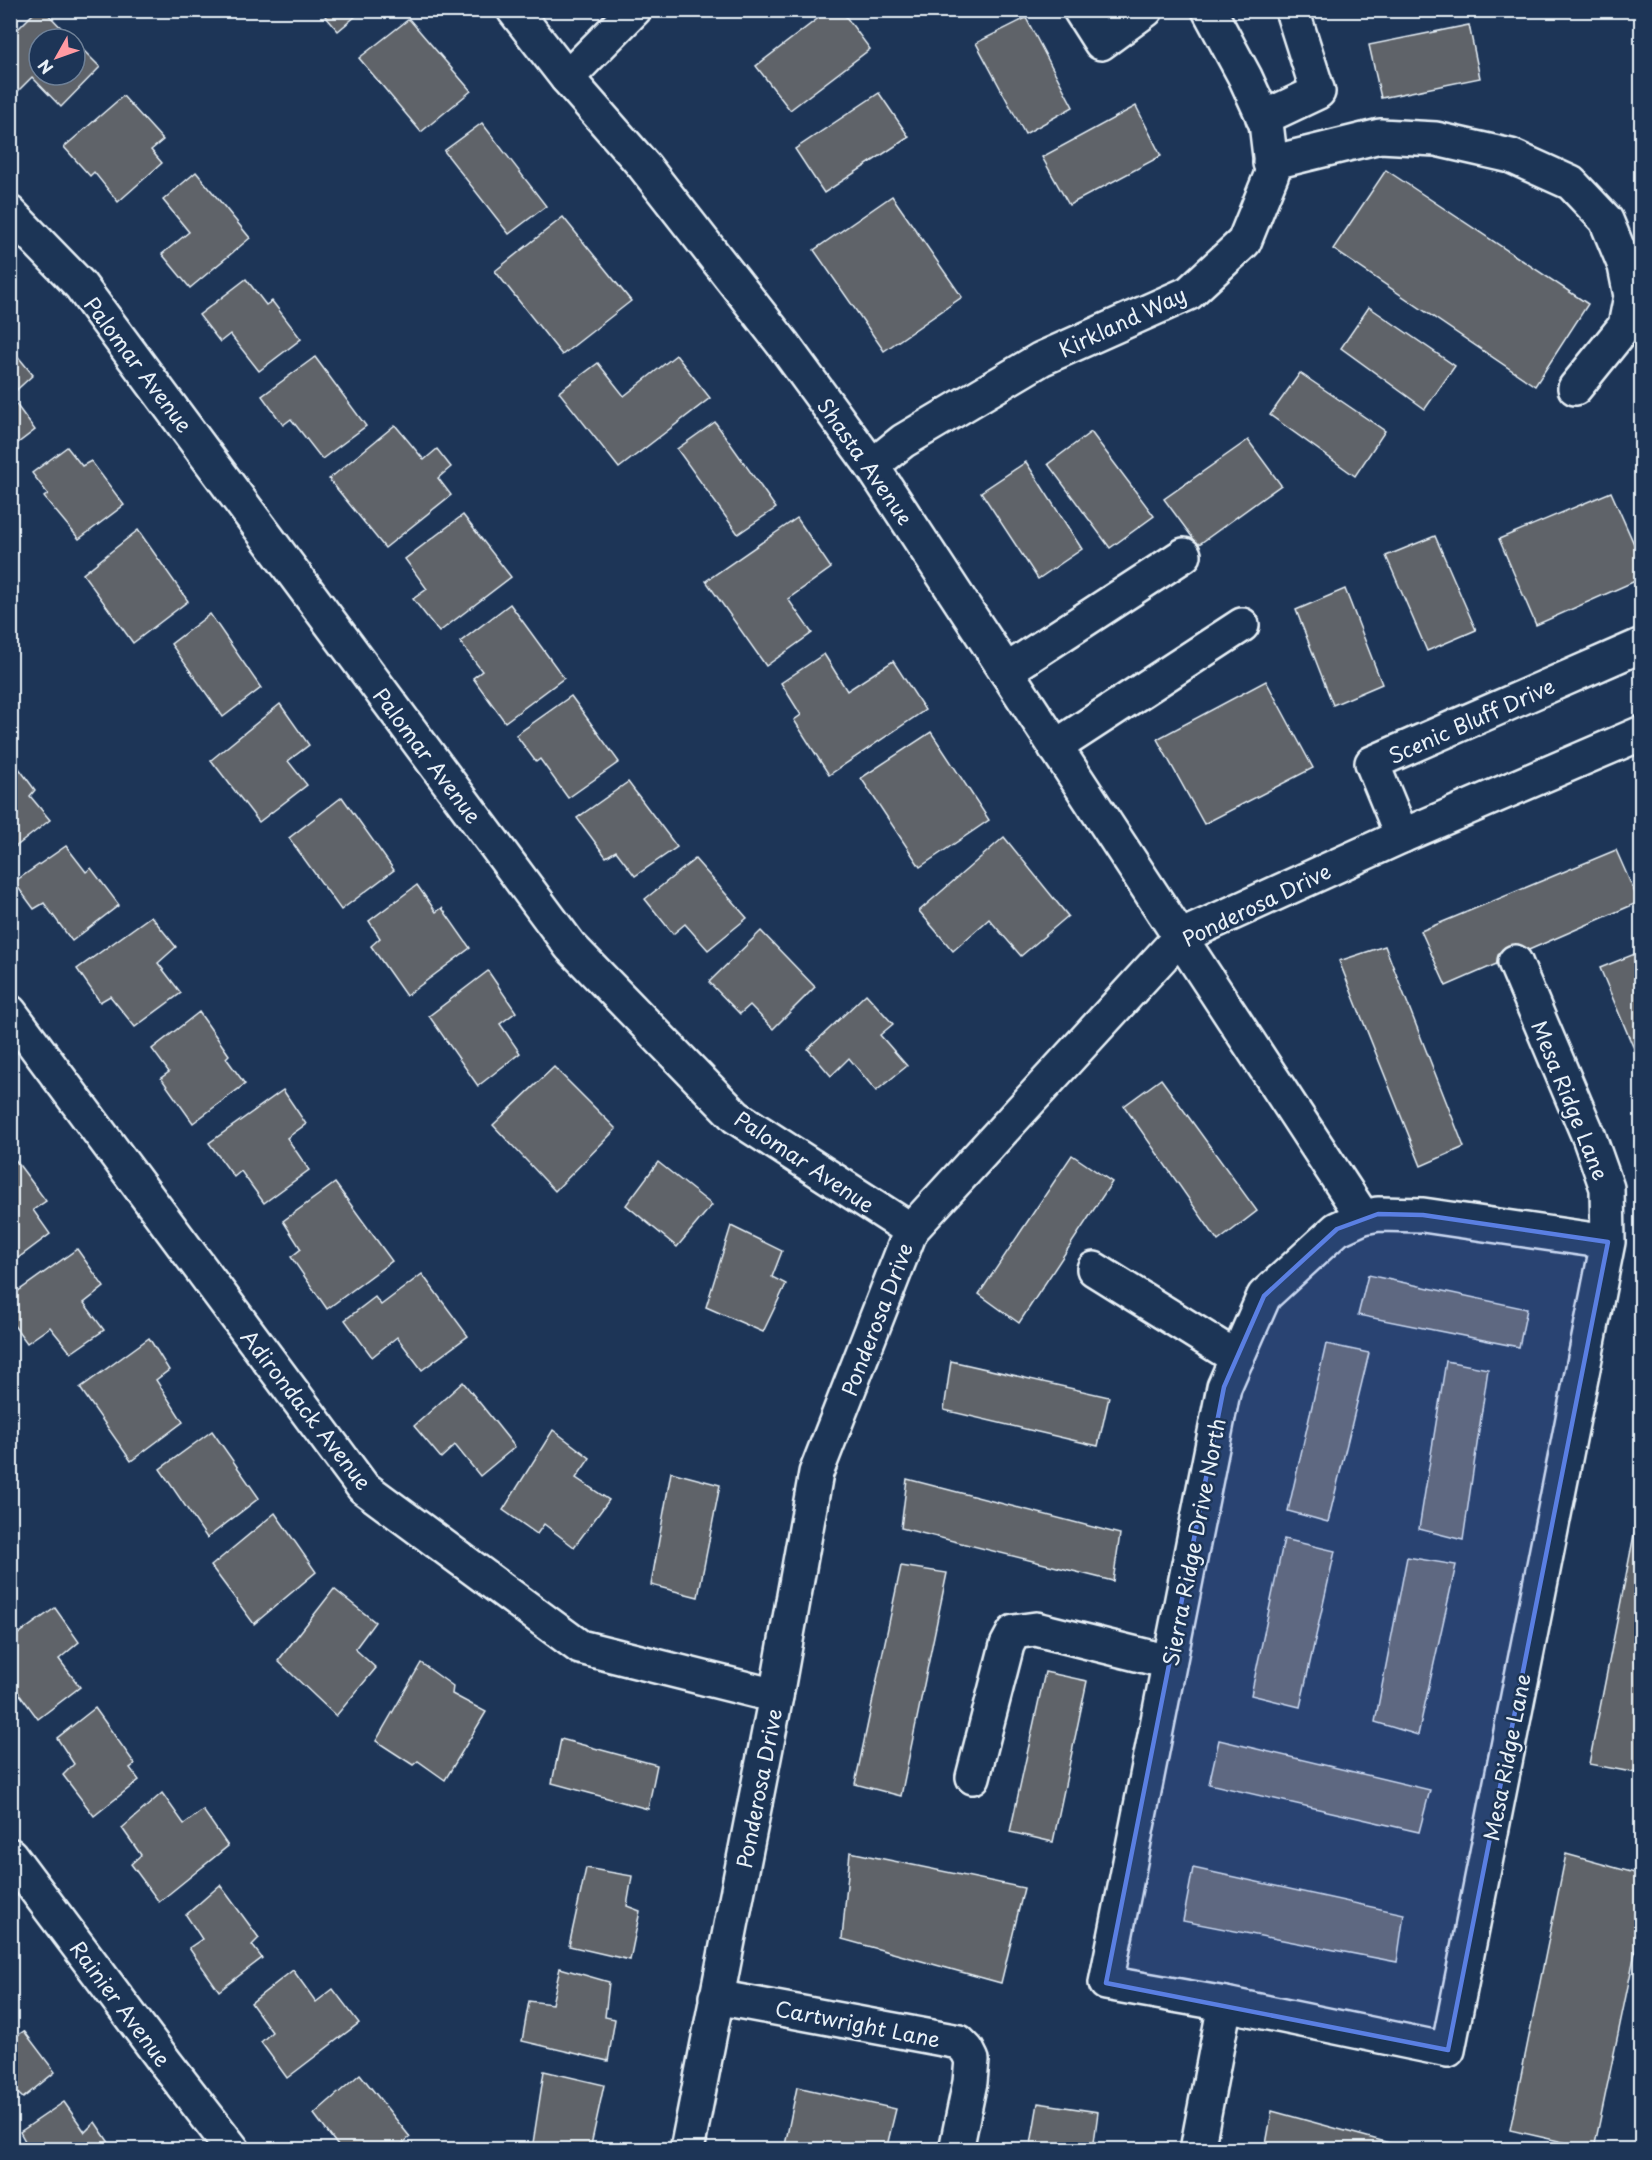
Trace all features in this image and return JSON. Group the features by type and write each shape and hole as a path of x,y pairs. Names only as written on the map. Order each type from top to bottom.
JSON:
{"street":[{"name":"Shasta Avenue","path":"514,10 567,78 651,176 783,344 872,466 1180,937"},
{"path":"567,78 634,10"},
{"path":"1080,10 1101,43 1146,10"},
{"name":"Kirkland Way","path":"872,466 903,441 1041,359 1189,293 1244,242 1272,173 1266,123 1245,77 1209,10"},
{"path":"1263,118 1318,93 1292,10"},
{"path":"1270,163 1380,136 1436,139 1511,156 1571,183 1606,220 1625,266 1631,296 1625,326 1575,388"},
{"name":"Palomar Avenue","path":"10,213 80,285 570,946 736,1117 911,1230"},
{"path":"1006,671 1184,555"},
{"path":"1055,747 1242,625"},
{"name":"Scenic Bluff Drive","path":"1402,836 1372,763 1641,645"},
{"name":"Ponderosa Drive","path":"687,2150 776,1696 816,1473 911,1230 1180,937 1402,836 1641,733"},
{"path":"1180,937 1363,1217 1378,1214 1423,1215 1608,1242"},
{"name":"Mesa Ridge Lane","path":"1226,2004 1448,2050 1608,1242 1607,1188 1589,1137 1515,962"},
{"name":"Adirondack Avenue","path":"10,1012 363,1487 580,1647 776,1696"},
{"name":"Sierra Ridge Drive North","path":"1226,2004 1106,1983 1224,1387 1264,1296 1337,1229 1363,1217"},
{"path":"1094,1269 1237,1358"},
{"path":"973,1777 1007,1645 1014,1632 1036,1629 1169,1662"},
{"name":"Rainier Avenue","path":"10,1855 233,2150"},
{"name":"Cartwright Lane","path":"716,1997 959,2042 968,2050 972,2060 957,2150"},
{"path":"1197,2150 1226,2004"}],"highlighted area":[{"path":"1378,1214 1423,1215 1608,1242 1448,2050 1106,1983 1224,1387 1264,1296 1337,1229"}],"building":[{"path":"37,10 44,10 60,27 27,27 27,82 16,93 10,88 10,37"},
{"path":"320,10 363,10 338,31"},
{"path":"829,10 841,10 870,49 790,110 756,66"},
{"path":"1026,18 1073,107 1025,134 976,43"},
{"path":"409,19 471,91 421,132 359,58"},
{"path":"1469,25 1480,78 1381,98 1369,45"},
{"path":"87,54 100,67 87,80"},
{"path":"42,87 80,87 61,107"},
{"path":"879,93 909,137 824,193 795,149"},
{"path":"123,96 163,140 151,150 162,163 118,202 94,172 90,176 64,147"},
{"path":"1136,106 1161,156 1069,205 1042,157"},
{"path":"482,123 546,206 509,234 444,151"},
{"path":"1386,170 1588,304 1535,386 1333,249"},
{"path":"196,172 250,238 190,288 162,254 189,232 163,200"},
{"path":"892,196 962,297 884,351 814,250"},
{"path":"563,217 631,301 562,355 495,271"},
{"path":"246,279 266,305 272,301 301,339 259,371 230,334 220,342 199,315"},
{"path":"1369,307 1455,366 1425,409 1341,348"},
{"path":"10,347 33,375 10,396"},
{"path":"676,355 710,398 619,468 559,392 598,363 624,396"},
{"path":"315,357 366,426 322,459 291,419 283,425 262,396"},
{"path":"1300,373 1385,431 1355,476 1270,415"},
{"path":"10,396 35,430 10,449"},
{"path":"715,422 776,508 738,534 677,449"},
{"path":"395,425 424,460 437,449 451,467 438,478 451,495 385,548 329,479"},
{"path":"1091,432 1154,516 1110,548 1048,464"},
{"path":"1248,440 1281,485 1198,545 1164,499"},
{"path":"67,447 82,466 91,461 124,505 79,539 44,497 48,494 32,473"},
{"path":"1026,462 1082,549 1038,579 981,492"},
{"path":"1611,492 1642,562 1642,578 1536,625 1499,539"},
{"path":"463,515 511,577 439,632 413,599 427,589 405,559"},
{"path":"797,518 831,568 788,599 812,633 766,666 706,581"},
{"path":"138,530 188,601 133,643 83,574"},
{"path":"1435,536 1476,630 1427,651 1386,556"},
{"path":"1345,589 1382,684 1333,705 1296,610"},
{"path":"510,604 564,678 505,722 473,678 482,671 460,642"},
{"path":"210,614 261,688 223,717 171,644"},
{"path":"824,654 847,691 893,661 925,710 829,775 794,720 801,715 781,683"},
{"path":"1266,681 1313,768 1204,824 1157,739"},
{"path":"571,696 619,762 568,798 540,759 536,762 516,735"},
{"path":"280,704 309,745 288,761 307,785 259,822 211,760"},
{"path":"931,732 989,820 920,867 861,778"},
{"path":"10,756 35,790 30,796 50,820 10,851"},
{"path":"628,782 677,847 635,876 616,851 606,857 577,818"},
{"path":"342,797 394,870 341,910 289,838"},
{"path":"1004,837 1068,916 1021,956 989,919 953,951 919,911"},
{"path":"66,846 86,872 91,868 119,905 72,941 44,903 34,909 14,882"},
{"path":"1616,850 1639,902 1446,986 1421,931"},
{"path":"695,859 747,918 708,950 685,924 673,934 645,899"},
{"path":"417,885 436,912 442,908 470,948 406,996 371,946 380,938 369,921"},
{"path":"151,916 176,947 158,963 181,993 135,1027 110,996 100,1002 77,969"},
{"path":"761,931 815,987 773,1029 750,1005 740,1014 709,982"},
{"path":"1385,946 1464,1147 1421,1166 1339,961"},
{"path":"1642,951 1642,1068 1600,968"},
{"path":"488,971 516,1012 500,1024 520,1053 478,1086 429,1016"},
{"path":"866,994 893,1024 880,1035 907,1066 876,1091 849,1058 831,1076 808,1049"},
{"path":"199,1012 229,1055 226,1058 245,1084 193,1123 161,1078 169,1072 152,1049"},
{"path":"554,1067 616,1129 555,1191 493,1125"},
{"path":"1161,1079 1257,1211 1218,1241 1124,1106"},
{"path":"283,1090 306,1124 287,1138 309,1170 264,1203 241,1171 234,1177 209,1143"},
{"path":"1072,1155 1112,1182 1019,1323 979,1294"},
{"path":"14,1158 46,1201 33,1210 50,1234 10,1264 10,1162"},
{"path":"658,1162 712,1205 677,1247 626,1205"},
{"path":"335,1183 392,1261 327,1309 291,1257 301,1249 283,1221"},
{"path":"731,1226 782,1251 772,1277 786,1284 763,1332 706,1307"},
{"path":"77,1249 104,1287 84,1303 104,1330 71,1353 50,1327 27,1343 10,1320 10,1297"},
{"path":"422,1274 468,1336 422,1370 397,1337 372,1357 345,1320 375,1297 381,1305"},
{"path":"1368,1275 1527,1309 1519,1347 1358,1315"},
{"path":"149,1338 169,1370 156,1380 183,1422 131,1461 80,1388"},
{"path":"1326,1344 1369,1353 1328,1522 1288,1511"},
{"path":"951,1361 1109,1397 1098,1446 944,1410"},
{"path":"1446,1361 1488,1369 1463,1540 1419,1529"},
{"path":"463,1382 515,1447 480,1476 455,1445 441,1458 414,1426"},
{"path":"553,1430 590,1458 576,1478 609,1500 574,1547 544,1524 537,1534 503,1510"},
{"path":"212,1431 259,1498 207,1538 160,1469"},
{"path":"671,1472 720,1485 698,1597 651,1585"},
{"path":"907,1479 1120,1534 1113,1581 901,1528"},
{"path":"1642,1499 1642,1774 1589,1764"},
{"path":"275,1513 316,1572 254,1624 211,1566"},
{"path":"1284,1539 1335,1551 1300,1707 1251,1695"},
{"path":"1407,1557 1456,1565 1418,1735 1375,1722"},
{"path":"901,1566 947,1573 901,1796 855,1784"},
{"path":"334,1589 375,1622 355,1649 376,1668 336,1716 278,1661"},
{"path":"55,1608 79,1642 59,1659 80,1687 38,1719 16,1689 10,1694 10,1640"},
{"path":"421,1663 453,1686 452,1694 486,1712 445,1780 418,1761 413,1765 376,1741"},
{"path":"1045,1672 1087,1681 1053,1842 1010,1832"},
{"path":"95,1708 135,1764 130,1768 139,1780 94,1816 63,1775 74,1764 57,1738"},
{"path":"561,1739 657,1765 648,1809 552,1783"},
{"path":"1219,1740 1430,1790 1419,1832 1209,1784"},
{"path":"162,1793 184,1824 203,1810 228,1846 159,1902 131,1864 141,1855 122,1828"},
{"path":"850,1852 1024,1888 1001,1983 842,1939"},
{"path":"1566,1854 1642,1875 1642,1919 1594,2149 1510,2130"},
{"path":"586,1868 632,1876 627,1906 640,1911 630,1960 569,1946"},
{"path":"1193,1868 1404,1914 1397,1962 1183,1921"},
{"path":"220,1885 259,1938 252,1945 262,1958 219,1991 189,1948 202,1939 186,1915"},
{"path":"560,1968 609,1982 605,2017 615,2019 608,2061 522,2041 529,2001 552,2004"},
{"path":"293,1970 316,2002 333,1989 359,2023 287,2078 261,2042 272,2032 251,2003"},
{"path":"24,2031 55,2072 23,2098 10,2086 10,2037 12,2039"},
{"path":"544,2071 604,2085 590,2150 532,2150"},
{"path":"360,2074 410,2137 395,2150 341,2150 314,2114"},
{"path":"797,2087 896,2109 886,2150 784,2150"},
{"path":"64,2102 85,2132 95,2122 114,2150 30,2150 20,2132"},
{"path":"1038,2103 1098,2112 1093,2150 1030,2150"},
{"path":"1272,2111 1415,2150 1265,2150"}]}
